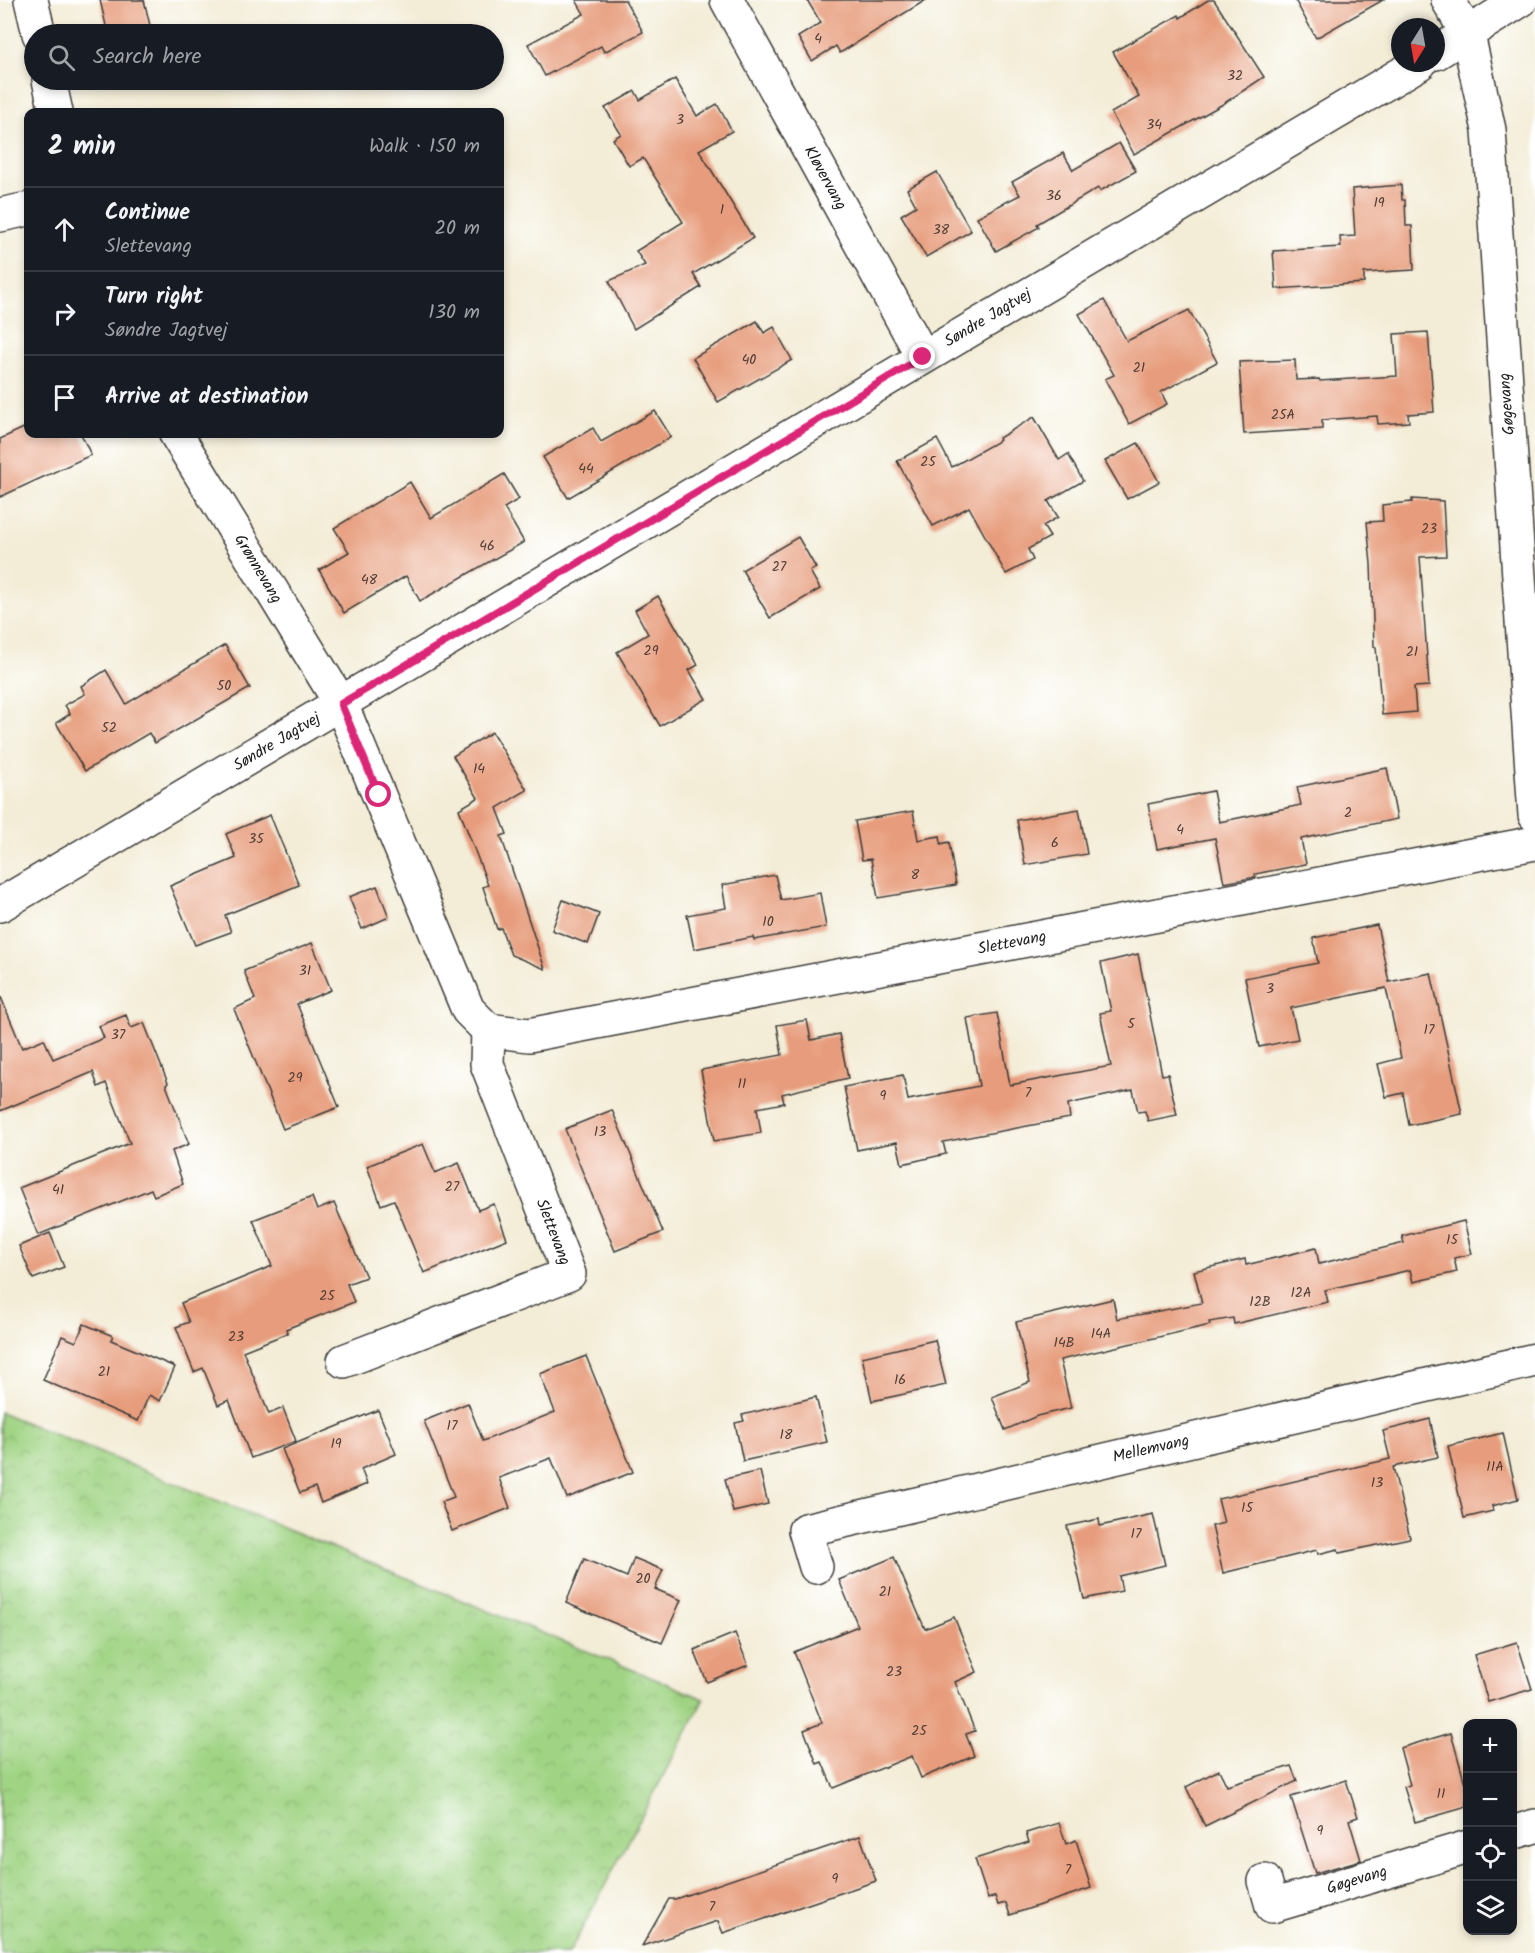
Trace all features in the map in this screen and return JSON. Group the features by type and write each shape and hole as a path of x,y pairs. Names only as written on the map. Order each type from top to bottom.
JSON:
{"street":[{"path":"31,0 37,24"},
{"name":"Kløvervang","path":"727,0 923,357"},
{"name":"Gøgevang","path":"1448,0 1468,35 1489,130 1535,815"},
{"path":"1445,49 1521,0"},
{"name":"Søndre Jagtvej","path":"0,905 1405,72"},
{"path":"51,90 55,108"},
{"path":"0,215 24,210"},
{"name":"Grønnevang","path":"178,438 341,704"},
{"path":"341,704 468,1010 488,1030"},
{"name":"Slettevang","path":"344,1361 569,1274 487,1064 488,1030 529,1035 1535,843"},
{"name":"Mellemvang","path":"816,1567 806,1530 1535,1360"},
{"path":"1517,1831 1535,1826"},
{"name":"Gøgevang","path":"1265,1881 1272,1906 1463,1848"}],"green space":[{"path":"0,1412 704,1699 569,1953 0,1953"}],"building":[{"path":"100,0 144,0 150,24 106,24"},
{"path":"576,0 625,0 643,32 604,52 601,46 545,76 528,44 584,14"},
{"path":"807,0 926,0 840,53 836,46 812,61 798,37 821,23"},
{"path":"1208,0 1214,0 1264,77 1223,104 1134,154 1111,113 1139,97 1113,52 1179,15 1180,18"},
{"path":"1295,0 1383,0 1316,38"},
{"path":"675,79 697,116 717,104 732,131 699,150 753,238 693,274 701,287 634,329 609,281 645,265 636,251 683,222 643,158 629,166 613,139 621,134 605,108 635,91 640,100"},
{"path":"1119,143 1136,171 1100,191 1098,188 1037,224 1039,227 996,251 977,217 1020,195 1012,182 1063,153 1073,170"},
{"path":"937,172 971,231 926,257 901,215 916,206 907,189"},
{"path":"1401,185 1402,200 1405,200 1406,226 1412,226 1414,270 1364,273 1364,283 1276,289 1273,251 1341,247 1340,237 1355,236 1352,189"},
{"path":"1104,300 1127,341 1189,310 1217,362 1161,392 1167,404 1129,424 1105,379 1114,375 1079,314"},
{"path":"757,321 764,333 774,327 792,360 718,402 693,358"},
{"path":"1428,332 1434,412 1408,414 1409,422 1378,424 1377,416 1322,420 1322,429 1244,434 1239,362 1295,360 1296,380 1319,379 1320,381 1397,376 1394,334"},
{"path":"655,411 671,437 568,498 543,457 593,428 601,442"},
{"path":"1034,417 1059,460 1068,454 1083,481 1048,501 1058,517 1043,526 1050,537 1028,549 1033,560 1006,574 969,507 933,526 897,461 937,439 952,467 1000,440 999,438"},
{"path":"24,428 24,438 83,438 91,455 0,497 0,439"},
{"path":"1138,443 1159,482 1127,499 1105,461"},
{"path":"504,474 519,499 504,508 524,542 420,601 406,576 344,613 319,570 349,552 334,528 410,482 431,518"},
{"path":"1412,499 1443,501 1446,556 1420,557 1429,686 1414,687 1416,712 1382,715 1376,647 1374,647 1367,522 1383,521 1382,505 1412,502"},
{"path":"798,537 816,568 810,571 820,589 770,618 742,570"},
{"path":"658,596 698,665 689,670 706,699 660,726 617,652 648,634 635,610"},
{"path":"225,645 250,688 155,743 149,733 85,771 56,723 70,714 65,705 85,694 81,686 106,670 126,704"},
{"path":"492,732 527,790 497,808 507,834 501,836 545,969 511,955 501,928 497,929 483,887 488,885 459,809 478,798 453,756"},
{"path":"1387,768 1397,819 1301,839 1306,864 1224,883 1215,838 1157,849 1148,804 1213,791 1219,822 1301,805 1297,787"},
{"path":"1079,809 1087,854 1025,865 1017,820"},
{"path":"913,811 918,840 940,836 941,844 949,842 956,885 878,898 871,859 862,860 855,821"},
{"path":"270,815 299,885 225,915 231,932 195,945 170,886 236,858 226,834"},
{"path":"775,875 781,900 820,893 826,927 754,940 753,937 694,949 687,915 726,908 722,885"},
{"path":"377,886 389,917 362,929 349,897"},
{"path":"563,900 599,914 588,944 552,930"},
{"path":"1377,925 1389,982 1431,973 1462,1114 1409,1125 1403,1093 1386,1097 1378,1064 1401,1058 1386,988 1291,1008 1298,1039 1259,1047 1245,978 1318,963 1313,938"},
{"path":"312,943 331,990 297,1004 339,1107 283,1129 234,1009 255,999 244,971"},
{"path":"1138,954 1162,1075 1168,1074 1177,1115 1148,1121 1145,1111 1138,1112 1133,1090 1068,1104 1070,1118 943,1142 946,1154 902,1164 897,1142 857,1150 844,1087 903,1075 908,1100 979,1086 967,1018 997,1013 1010,1085 1111,1066 1100,1013 1111,1011 1101,963"},
{"path":"0,995 22,1048 44,1039 53,1059 104,1038 99,1026 126,1015 131,1028 144,1023 189,1144 172,1151 183,1184 154,1196 151,1189 38,1235 19,1188 130,1143 106,1083 98,1087 93,1072 0,1111"},
{"path":"807,1020 811,1040 839,1034 848,1078 782,1094 784,1103 757,1108 761,1133 714,1141 701,1070 782,1055 777,1025"},
{"path":"612,1110 663,1232 615,1251 565,1129"},
{"path":"423,1144 435,1173 459,1163 478,1210 494,1204 507,1239 424,1273 394,1200 381,1205 367,1166"},
{"path":"312,1197 317,1210 334,1203 366,1277 347,1284 354,1302 286,1329 288,1333 243,1351 269,1414 283,1408 296,1441 251,1458 229,1400 218,1405 203,1368 194,1372 176,1327 189,1322 181,1303 272,1266 253,1220"},
{"path":"1464,1221 1472,1254 1454,1258 1457,1272 1413,1282 1410,1270 1325,1290 1328,1302 1234,1324 1233,1318 1209,1322 1210,1325 1060,1360 1071,1408 1037,1416 1005,1430 992,1397 1030,1382 1016,1322 1113,1299 1117,1319 1202,1303 1194,1271 1245,1259 1246,1265 1316,1248 1319,1264 1404,1243 1402,1236"},
{"path":"50,1233 64,1267 33,1279 19,1246"},
{"path":"84,1324 113,1336 111,1340 175,1367 160,1401 149,1395 138,1421 43,1380 62,1336 76,1342"},
{"path":"935,1340 946,1385 872,1401 862,1357"},
{"path":"586,1356 633,1472 567,1498 551,1458 499,1478 510,1508 452,1531 441,1502 454,1497 424,1421 468,1403 483,1441 555,1412 540,1374"},
{"path":"816,1397 827,1442 743,1461 735,1423 744,1421 742,1415"},
{"path":"378,1410 396,1454 361,1469 367,1484 321,1503 315,1487 300,1493 282,1449"},
{"path":"1430,1419 1438,1457 1393,1467 1410,1538 1339,1553 1338,1549 1318,1554 1317,1550 1223,1573 1212,1526 1224,1523 1218,1499 1390,1459 1383,1431"},
{"path":"1503,1433 1518,1499 1492,1506 1493,1511 1464,1518 1448,1446"},
{"path":"760,1471 768,1504 733,1512 725,1479"},
{"path":"1153,1514 1165,1565 1119,1576 1122,1591 1084,1599 1067,1526 1099,1519 1100,1526"},
{"path":"894,1557 925,1629 954,1617 977,1672 955,1682 975,1731 966,1734 974,1756 921,1778 912,1756 833,1788 822,1762 817,1764 804,1730 822,1723 794,1652 858,1626 839,1580"},
{"path":"634,1558 663,1570 655,1589 681,1600 662,1643 566,1603 584,1559 627,1577"},
{"path":"735,1633 748,1665 707,1682 694,1650"},
{"path":"1517,1642 1532,1689 1488,1702 1474,1655"},
{"path":"1451,1733 1463,1776 1463,1808 1415,1822 1404,1787 1410,1785 1400,1748"},
{"path":"1291,1766 1297,1781 1205,1826 1186,1787 1219,1770 1227,1786"},
{"path":"1346,1780 1358,1817 1349,1820 1361,1860 1315,1873 1291,1797"},
{"path":"1059,1823 1066,1844 1076,1840 1091,1888 1010,1915 1006,1903 998,1905 995,1896 988,1899 975,1859 1029,1842 1026,1833"},
{"path":"860,1836 876,1881 723,1933 718,1921 642,1946 669,1899 675,1899"}],"route":[{"path":"379,795 341,704 923,357"}]}
